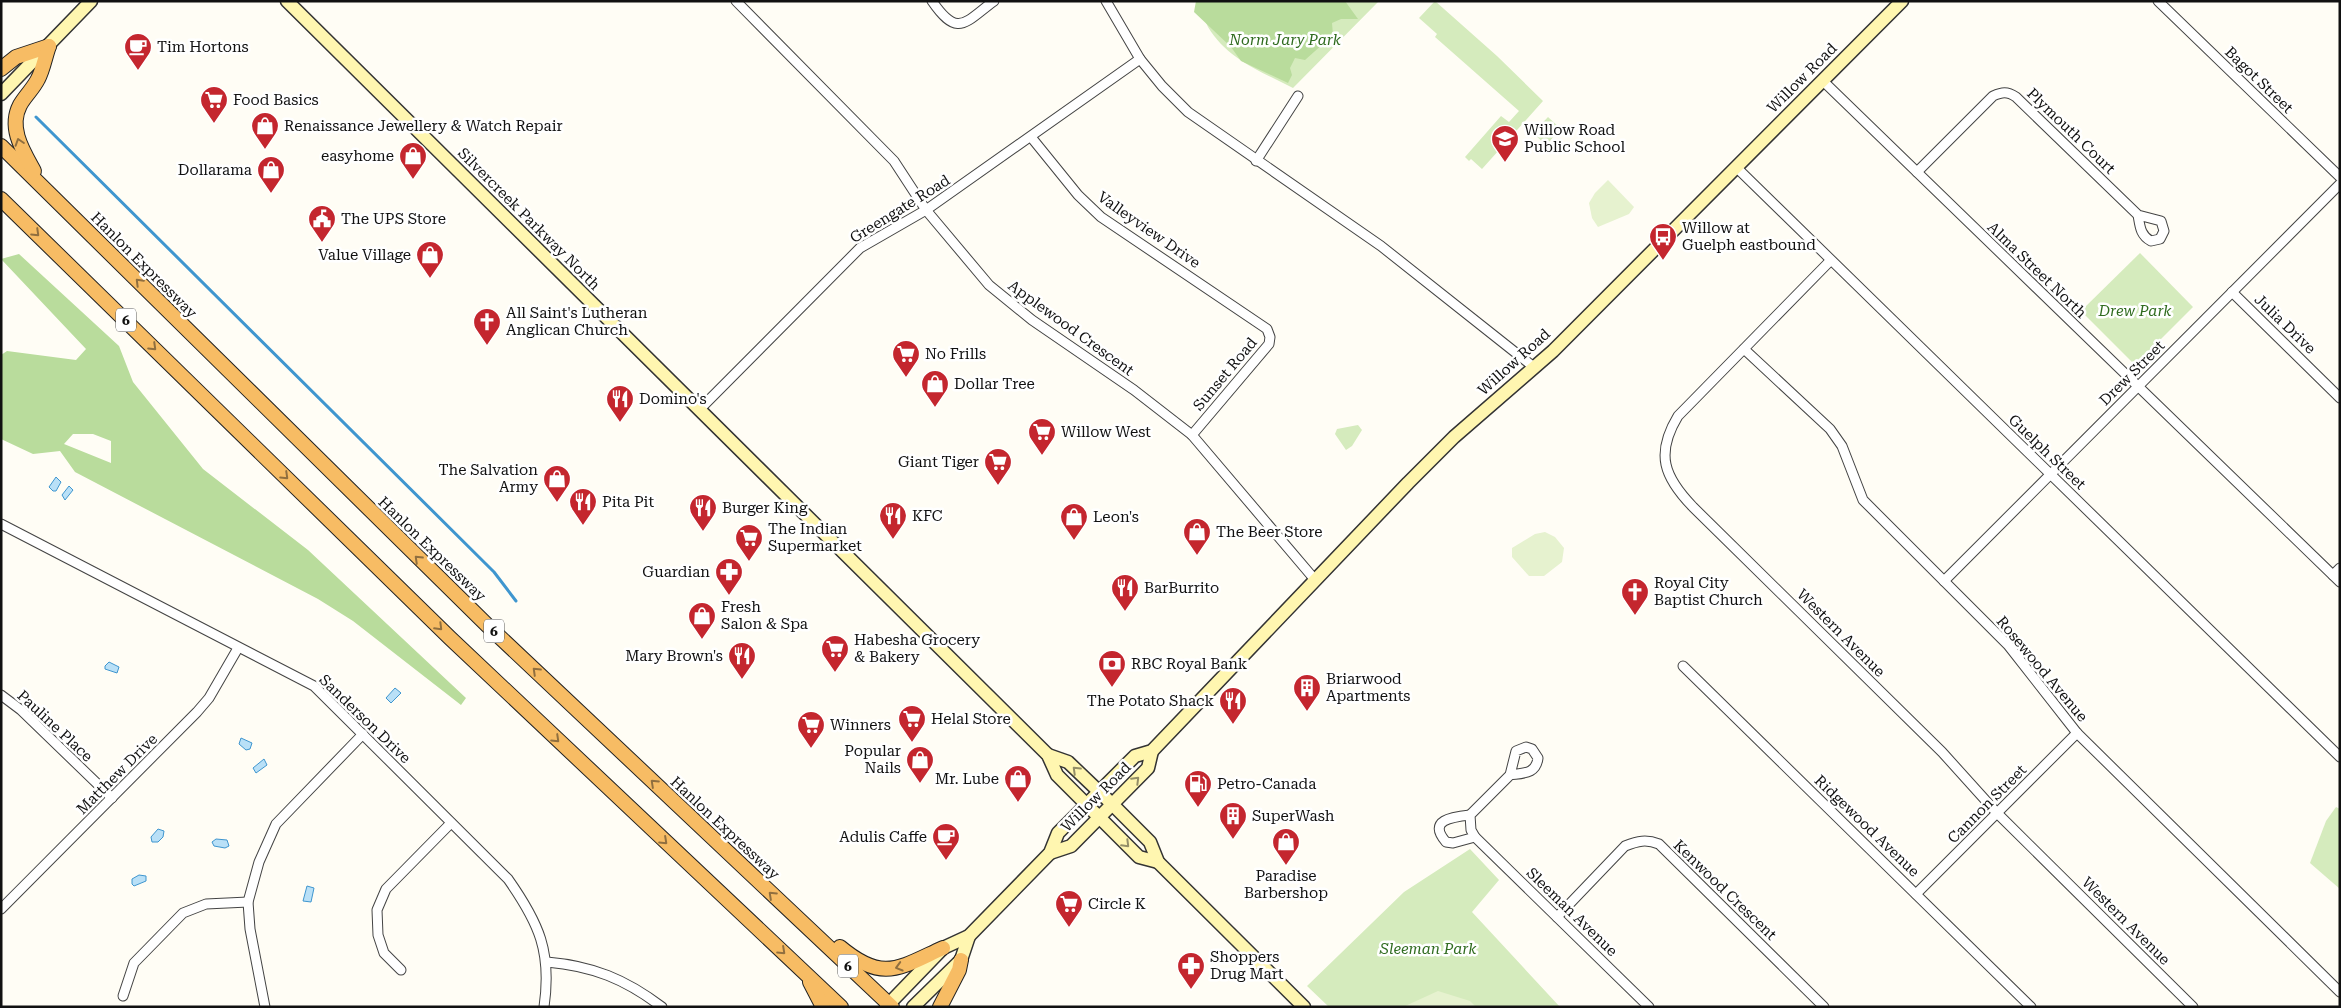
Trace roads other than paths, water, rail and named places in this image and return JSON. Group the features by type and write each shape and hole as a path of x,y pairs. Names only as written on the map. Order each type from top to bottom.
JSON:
{"highway":[{"path":"1,69 16,56 49,46"},
{"path":"41,185 19,144 16,132 16,119 19,107 38,78 49,46"},
{"name":"Hanlon Expressway","path":"1,146 404,545 889,1006"},
{"name":"6","path":"1,199 457,644 841,1007"},
{"path":"807,928 826,935 850,956 870,967 890,970 909,964 943,948"},
{"path":"940,1007 959,970 961,960"},
{"path":"805,973 822,1007"}],"main road":[{"path":"1,94 91,1"},
{"name":"Silvercreek Parkway North","path":"287,1 1048,755 1057,775 1139,857 1158,862"},
{"name":"Willow Road","path":"889,1006 943,948 969,936 1050,853 1058,833 1086,804 1135,756 1152,751 1454,437 1535,368 1902,1"},
{"name":"Willow Road","path":"1050,853 1071,846 1148,768 1152,751"},
{"name":"Silvercreek Parkway North","path":"1048,755 1068,762 1112,804 1150,842 1158,862 1304,1007"},
{"name":"Willow Road","path":"913,1007 961,960 969,936"}],"street":[{"name":"Applewood Crescent","path":"736,1 894,161 926,210 989,285 1032,320 1134,390 1192,434 1316,580"},
{"path":"932,1 948,21 958,24 970,21 994,1"},
{"path":"1106,1 1140,59 1162,86 1188,112 1381,246 1535,368"},
{"name":"Bagot Street","path":"2158,1 2340,178"},
{"name":"Greengate Road","path":"699,410 860,248 926,210 1140,59"},
{"name":"Alma Street North","path":"1823,81 2340,582"},
{"name":"Plymouth Court","path":"1916,172 1993,96 2001,92 2009,92 2016,96 2138,215"},
{"path":"1256,161 1298,96"},
{"name":"Valleyview Drive","path":"1031,137 1078,195 1102,217 1266,329"},
{"name":"Guelph Street","path":"1736,167 1830,261 2340,757"},
{"name":"Drew Street","path":"1944,581 2340,184"},
{"name":"Western Avenue","path":"1830,261 1678,416 1670,429 1664,451 1668,476 1676,489 1693,507 1942,752 1997,813 2193,1007"},
{"name":"Julia Drive","path":"2232,292 2340,398"},
{"name":"Sunset Road","path":"1192,434 1269,344 1270,337 1266,329"},
{"name":"Rosewood Avenue","path":"1744,349 1830,430 1847,458 1863,500 2008,645 2077,733 2340,992"},
{"name":"Sanderson Drive","path":"1,524 314,686 508,879 538,927 547,962 544,1007"},
{"path":"2333,575 2340,568"},
{"name":"Matthew Drive","path":"1,908 197,712 208,698 238,648"},
{"name":"Ridgewood Avenue","path":"1683,666 2031,1007"},
{"name":"Pauline Place","path":"1,695 21,710 112,798"},
{"name":"Cannon Street","path":"1916,894 2077,733"},
{"path":"265,1007 250,929 248,902 259,862 276,824 363,734"},
{"path":"1470,815 1471,830 1475,837 1453,843 1446,842 1440,831 1440,825 1444,820 1451,817 1470,815 1510,774"},
{"path":"401,970 384,953 378,935 377,910 386,889 451,824"},
{"name":"Sleeman Avenue","path":"1475,837 1649,1007"},
{"name":"Kenwood Crescent","path":"1557,917 1625,846 1636,841 1648,840 1659,844 1824,1007"},
{"path":"122,996 134,963 184,914 206,904 248,902"},
{"path":"547,962 572,964 606,973 640,990 662,1007"}],"water":[{"path":"56,477 61,482 56,491 53,491 49,487"},
{"path":"69,486 73,490 65,500 62,495"},
{"path":"109,662 119,667 117,673 105,669"},
{"path":"395,688 401,693 391,703 386,698"},
{"path":"241,738 252,743 250,749 246,750 239,744"},
{"path":"264,759 267,765 256,773 253,768"},
{"path":"158,829 164,831 163,837 158,842 152,842 151,837"},
{"path":"216,839 227,840 229,846 225,848 214,846 212,842"},
{"path":"139,875 146,876 146,881 134,886 132,879"},
{"path":"307,886 314,888 311,902 303,901"}],"waterway":[{"path":"36,117 494,572 516,601"}],"place":[{"name":"Tim Hortons","path":"138,71"},
{"name":"Food Basics","path":"214,124"},
{"name":"Renaissance Jewellery & Watch Repair","path":"265,150"},
{"name":"Willow Road Public School","path":"1505,163"},
{"name":"easyhome","path":"413,180"},
{"name":"Dollarama","path":"271,194"},
{"name":"The UPS Store","path":"322,243"},
{"name":"Willow at Guelph eastbound","path":"1663,261"},
{"name":"Value Village","path":"430,279"},
{"name":"All Saint's Lutheran Anglican Church","path":"487,346"},
{"name":"No Frills","path":"906,378"},
{"name":"Dollar Tree","path":"935,408"},
{"name":"Domino's","path":"620,423"},
{"name":"Willow West","path":"1042,456"},
{"name":"Giant Tiger","path":"998,486"},
{"name":"The Salvation Army","path":"557,503"},
{"name":"Pita Pit","path":"583,526"},
{"name":"Burger King","path":"703,532"},
{"name":"KFC","path":"893,540"},
{"name":"Leon's","path":"1074,541"},
{"name":"The Beer Store","path":"1197,556"},
{"name":"The Indian Supermarket","path":"749,562"},
{"name":"Guardian","path":"729,596"},
{"name":"BarBurrito","path":"1125,612"},
{"name":"Royal City Baptist Church","path":"1635,616"},
{"name":"Fresh Salon & Spa","path":"702,640"},
{"name":"Habesha Grocery & Bakery","path":"835,673"},
{"name":"Mary Brown's","path":"742,680"},
{"name":"RBC Royal Bank","path":"1112,688"},
{"name":"Briarwood Apartments","path":"1307,712"},
{"name":"The Potato Shack","path":"1233,725"},
{"name":"Helal Store","path":"912,743"},
{"name":"Winners","path":"811,749"},
{"name":"Popular Nails","path":"920,784"},
{"name":"Mr. Lube","path":"1018,803"},
{"name":"Petro-Canada","path":"1198,808"},
{"name":"SuperWash","path":"1233,840"},
{"name":"Adulis Caffe","path":"946,861"},
{"name":"Paradise Barbershop","path":"1286,866"},
{"name":"Circle K","path":"1069,928"},
{"name":"Shoppers Drug Mart","path":"1191,990"}],"park label":[{"name":"Norm Jary Park","path":"1285,40"},
{"name":"Drew Park","path":"2135,311"},
{"name":"Sleeman Park","path":"1428,949"}]}
